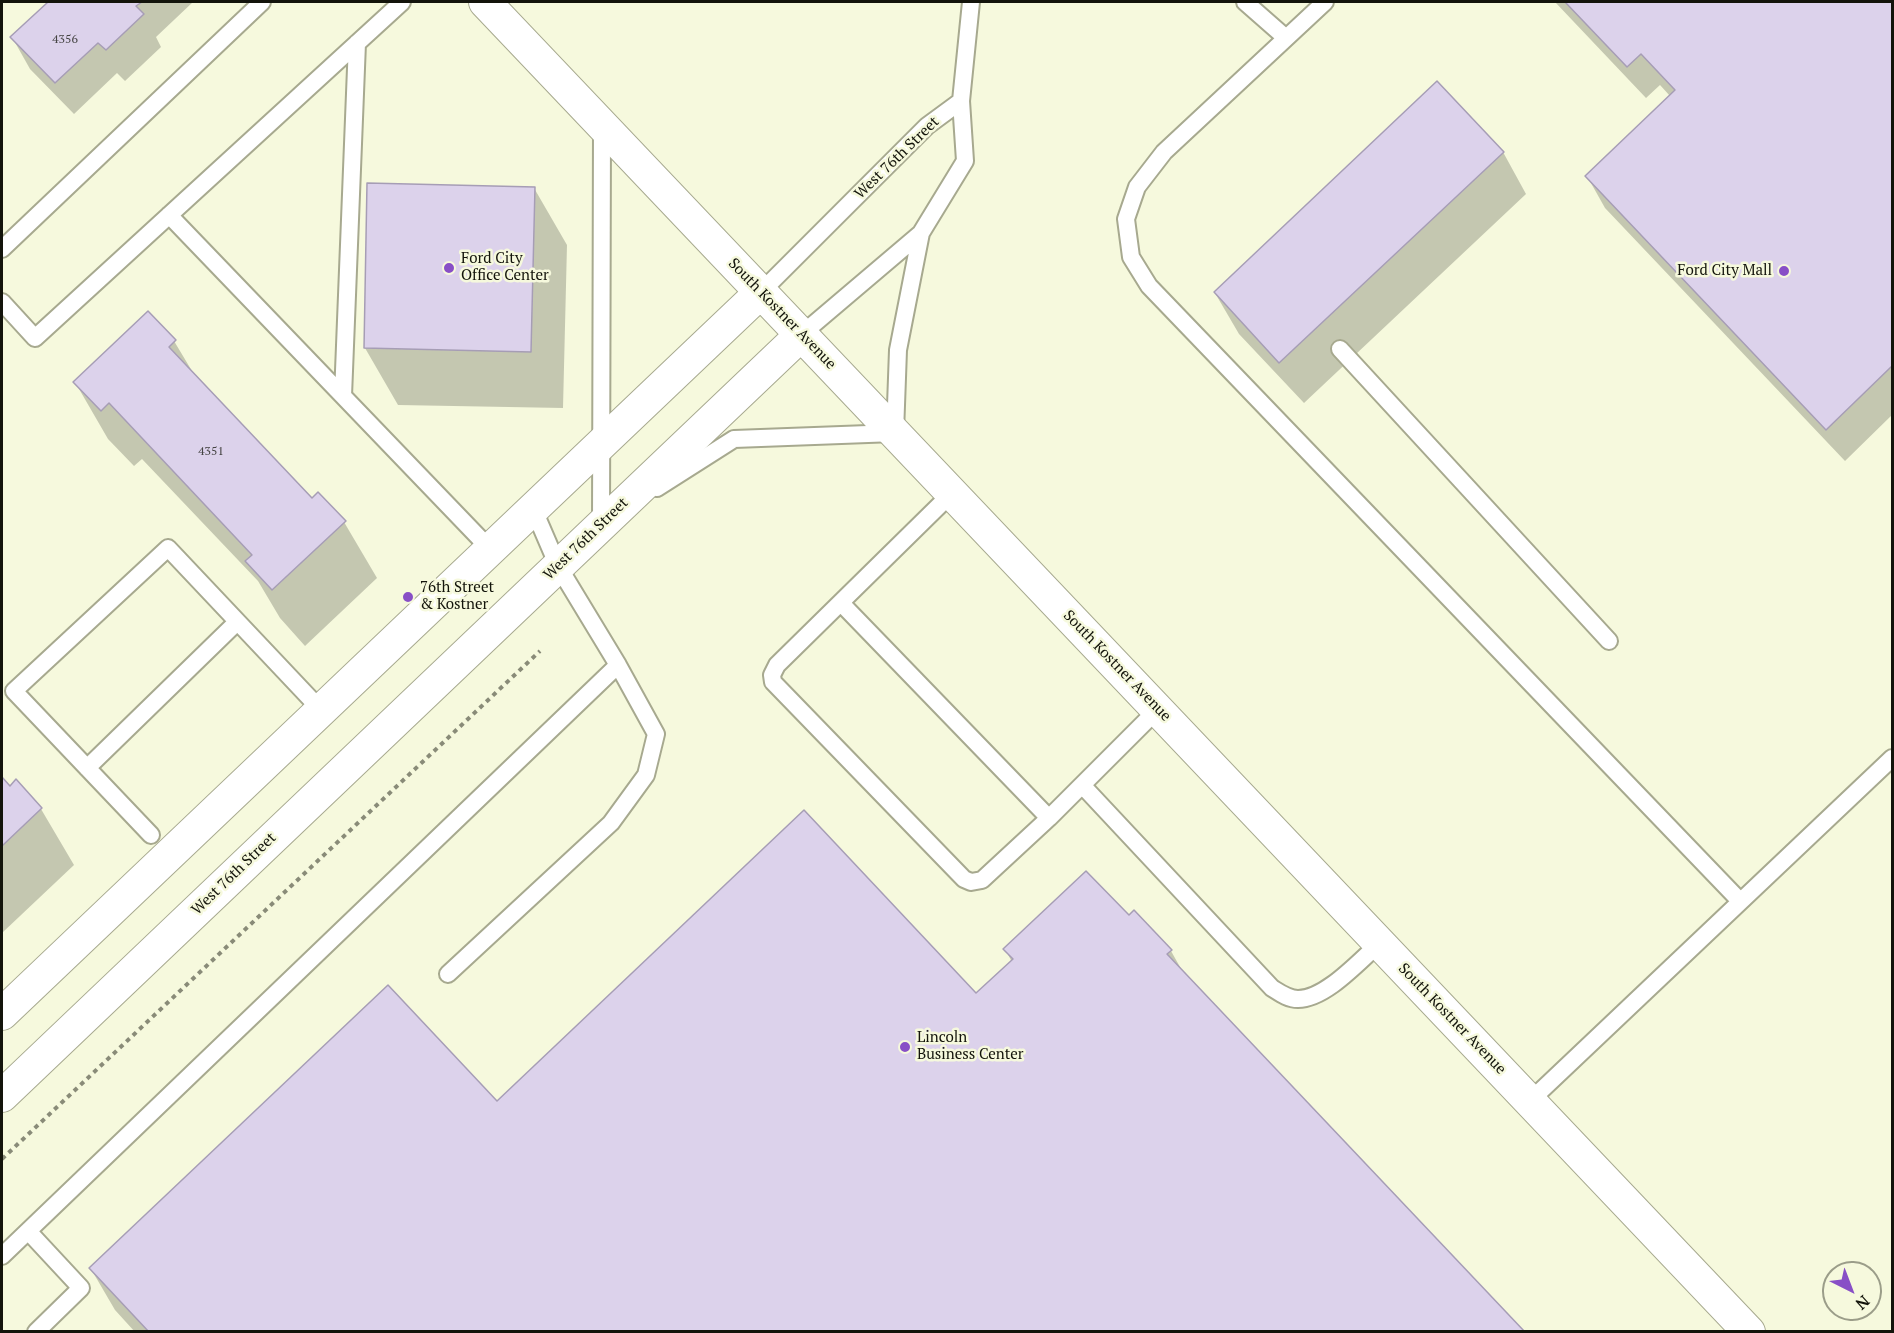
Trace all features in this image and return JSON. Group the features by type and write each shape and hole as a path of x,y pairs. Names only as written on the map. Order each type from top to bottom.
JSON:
{"street":[{"name":"South Kostner Avenue","path":"484,2 1749,1332"},
{"name":"West 76th Street","path":"2,1012 761,292"},
{"name":"West 76th Street","path":"2,1096 802,334"}],"lane":[{"path":"2,249 262,2"},
{"path":"2,302 35,339 402,2"},
{"path":"961,100 971,2"},
{"path":"1245,2 1286,38"},
{"path":"1325,2 1164,152 1137,188 1125,219 1131,256 1157,293 1740,901"},
{"path":"343,396 357,43"},
{"name":"West 76th Street","path":"802,334 921,233 964,161 961,100"},
{"name":"West 76th Street","path":"761,292 927,126 961,100"},
{"path":"601,525 602,124"},
{"path":"170,215 490,549"},
{"path":"601,525 734,439 895,433 898,350 921,233"},
{"path":"1340,349 1610,641"},
{"path":"952,493 777,664 772,675 773,682 964,879 971,882 982,880 1049,818 1158,709"},
{"path":"448,975 611,823 646,776 656,734 618,665 558,566 533,508"},
{"path":"151,835 14,691 168,548 321,711"},
{"path":"841,603 1049,818"},
{"path":"87,768 237,622"},
{"path":"2,1256 618,665"},
{"path":"1530,1101 1893,758"},
{"path":"1082,785 1272,988 1287,997 1298,999 1326,990 1380,943"},
{"path":"28,1231 81,1288 36,1332"}],"path":[{"path":"2,1159 540,651"}],"building":[{"path":"48,2 142,2 136,6 144,14 106,50 98,43 55,83 10,37"},
{"name":"Ford City Mall","path":"1565,2 1892,2 1892,366 1826,430 1585,176 1675,90 1641,54 1627,67"},
{"path":"1437,81 1504,152 1279,363 1214,292"},
{"name":"Ford City Office Center","path":"367,183 535,187 531,352 364,348"},
{"path":"148,311 176,340 169,347 312,498 318,492 346,521 272,590 245,561 252,555 109,403 101,411 73,382"},
{"path":"2,777 10,786 16,779 42,808 2,846"},
{"name":"Lincoln Business Center","path":"804,810 976,993 1013,959 1003,949 1086,871 1129,915 1134,910 1172,950 1167,954 1525,1332 149,1332 89,1268 388,985 497,1101"}],"place":[{"name":"Ford City Office Center","path":"449,268"},
{"name":"Ford City Mall","path":"1784,271"},
{"name":"76th Street & Kostner","path":"408,597"},
{"name":"Lincoln Business Center","path":"905,1047"}]}
